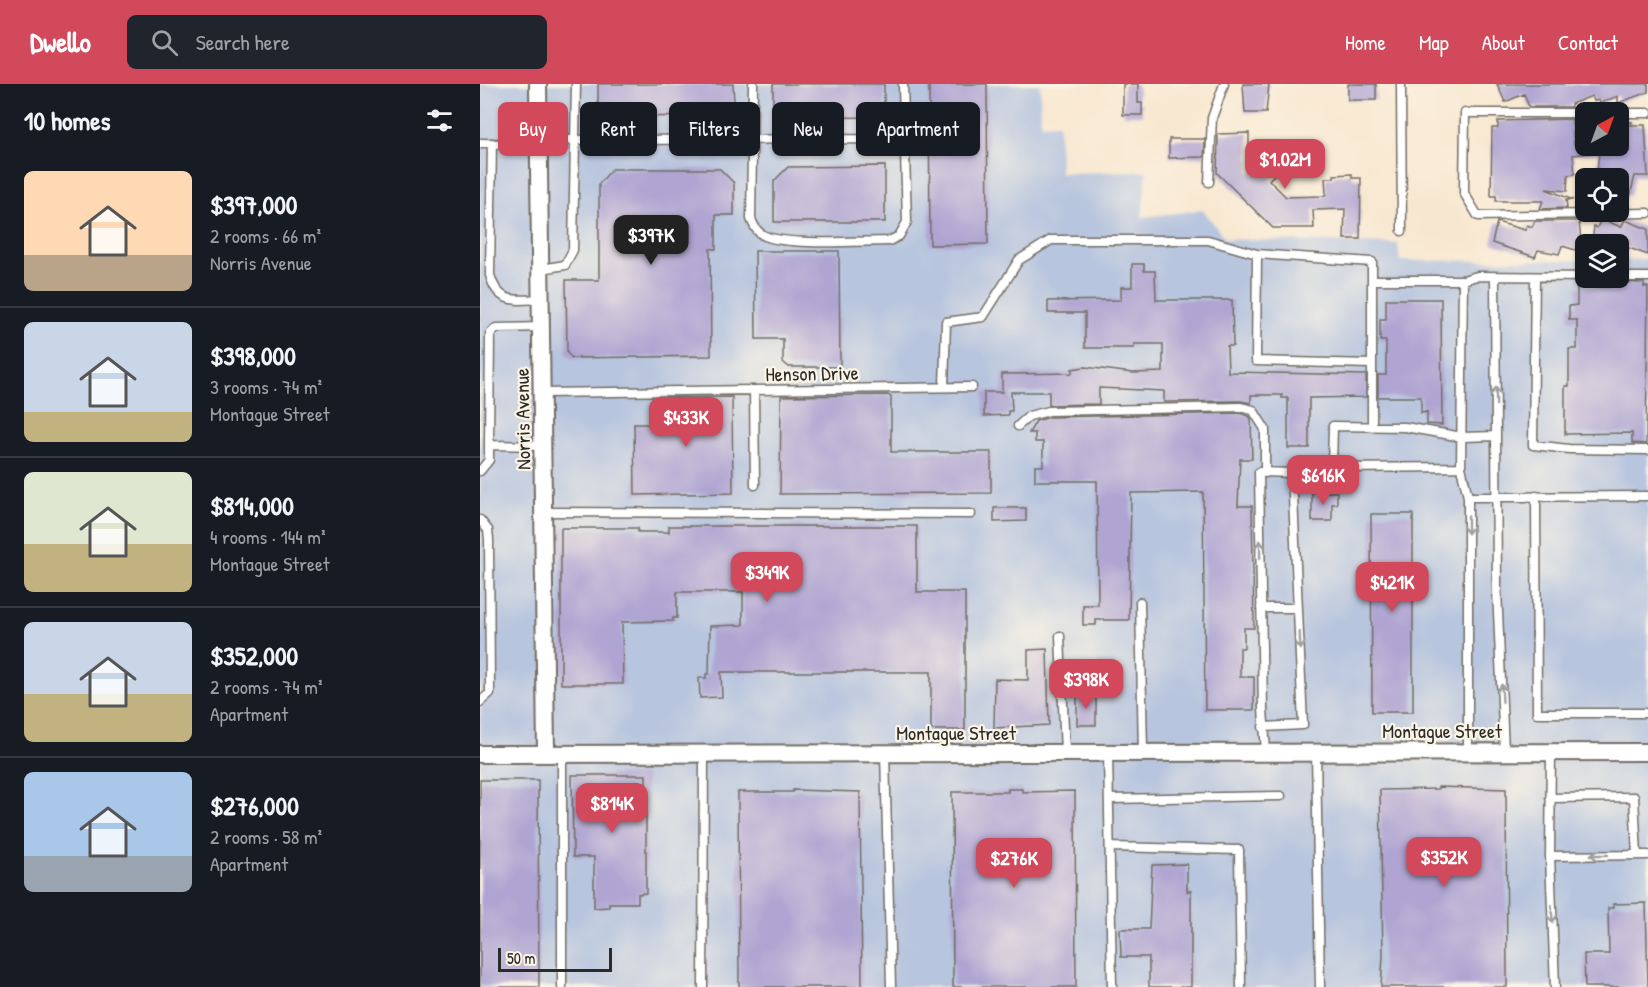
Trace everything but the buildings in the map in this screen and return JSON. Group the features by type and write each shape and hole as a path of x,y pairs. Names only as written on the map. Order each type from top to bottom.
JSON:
{"street":[{"name":"Norris Avenue","path":"538,84 538,102"},
{"name":"Norris Avenue","path":"539,156 544,512 554,753"},
{"name":"Montague Street","path":"480,754 1468,751 1648,753"}],"lane":[{"path":"541,269 565,265 573,250 576,84"},
{"path":"753,84 753,102"},
{"path":"903,84 903,102"},
{"path":"1209,182 1212,118 1224,84"},
{"path":"1401,84 1402,231"},
{"path":"1575,113 1465,112 1464,193 1478,216 1648,213"},
{"path":"1629,113 1648,113"},
{"path":"760,141 856,140"},
{"path":"568,141 669,141"},
{"path":"480,143 498,144"},
{"path":"492,144 490,275 494,288 503,297 513,300 542,299"},
{"path":"753,156 751,219 755,229 764,236 781,240 889,241 899,236 907,222 903,156"},
{"path":"944,387 946,322 983,317 1019,260 1051,240 1208,240 1257,254 1372,262 1372,427"},
{"path":"1257,254 1256,361 1372,364"},
{"path":"1372,280 1463,280 1477,276 1575,277"},
{"path":"1495,277 1497,590 1504,751"},
{"path":"1535,277 1533,445 1569,449 1648,450"},
{"path":"1629,277 1648,277"},
{"path":"1463,280 1461,467 1468,497 1468,751"},
{"path":"480,471 489,460 490,334 496,328 542,327"},
{"name":"Henson Drive","path":"543,393 972,387"},
{"path":"754,390 755,485"},
{"path":"1018,426 1029,416 1049,411 1240,406 1253,410 1260,417 1265,429 1265,473"},
{"path":"1461,467 1332,468 1333,426 1405,427 1462,437 1496,436"},
{"path":"489,445 544,447"},
{"path":"1263,727 1303,725 1292,473 1258,472 1263,727 1266,752"},
{"path":"1536,496 1537,713 1648,713"},
{"path":"1468,497 1648,496"},
{"path":"544,512 971,514"},
{"path":"480,520 488,530 489,539 492,658 490,693 480,702"},
{"path":"1140,602 1143,752"},
{"path":"1261,608 1298,608"},
{"path":"1060,636 1065,752"},
{"path":"1551,751 1550,856 1555,987"},
{"path":"1108,752 1112,987"},
{"path":"1316,752 1320,987"},
{"path":"554,753 562,987"},
{"path":"703,987 704,753"},
{"path":"885,753 891,987"},
{"path":"1109,799 1281,796"},
{"path":"1550,798 1634,797 1637,855"},
{"path":"1110,847 1239,850 1241,987"},
{"path":"1550,856 1648,855"}],"shaded area":[{"path":"480,84 1040,84 1041,124 1059,123 1060,173 1147,171 1142,217 1203,210 1225,239 1398,244 1400,261 1575,260 1575,288 1629,288 1629,260 1648,259 1648,987 480,987"}]}
